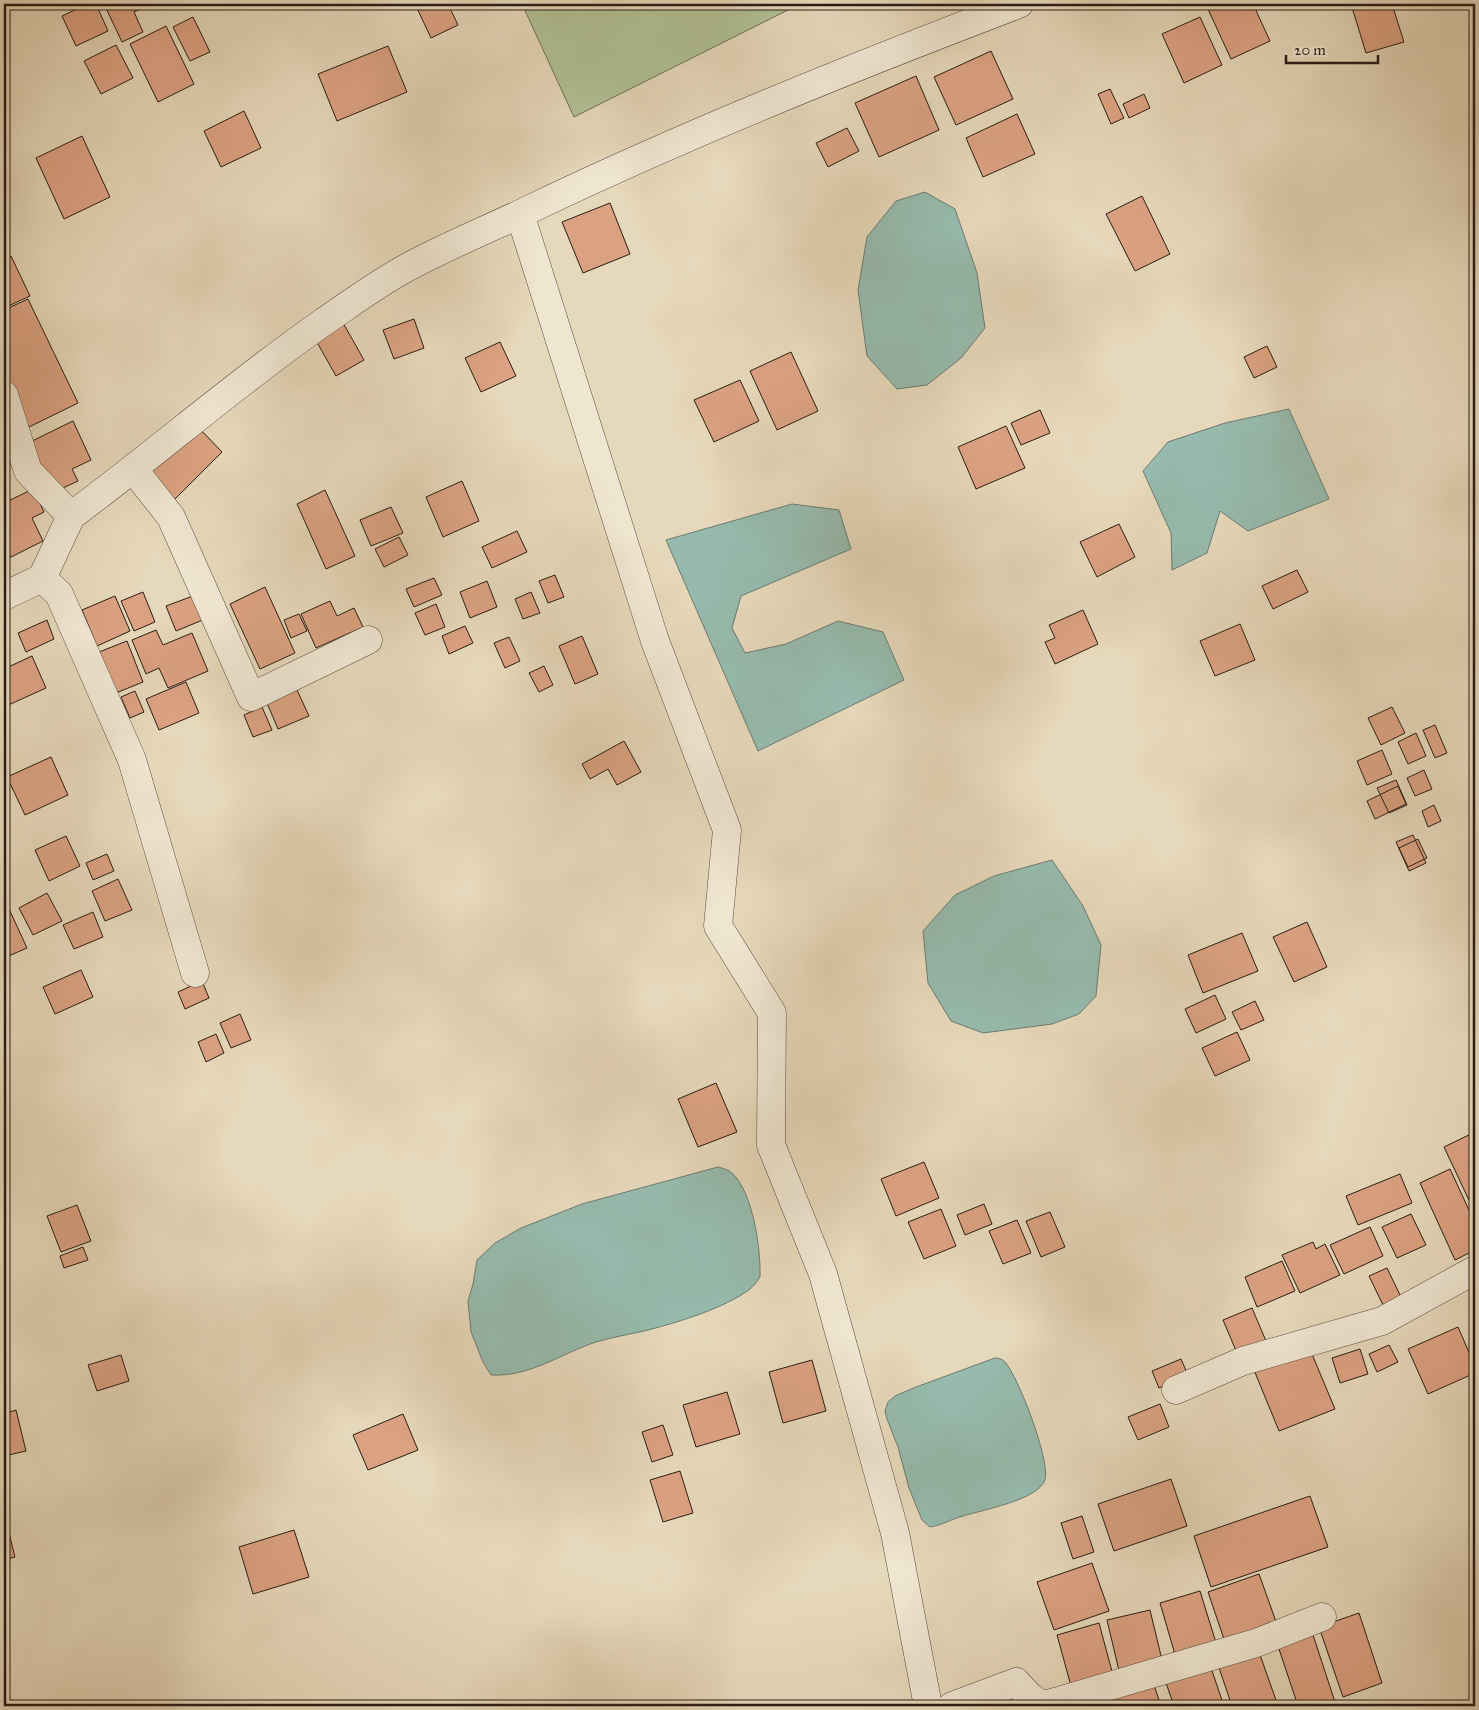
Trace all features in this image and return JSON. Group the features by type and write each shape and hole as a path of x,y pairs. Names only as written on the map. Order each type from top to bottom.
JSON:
{"street":[{"path":"4,596 42,578 71,516 134,470 276,356 342,309 408,267 574,187 873,60 1019,4"},
{"path":"520,214 655,641 727,830 718,926 772,1013 771,1145 826,1284 895,1533 928,1706"},
{"path":"4,395 28,470 71,516"},
{"path":"134,470 171,517 251,697 368,640"},
{"path":"42,578 59,594 132,760 195,973"},
{"path":"1176,1390 1243,1361 1382,1321 1475,1270"},
{"path":"952,1706 1016,1682 1030,1697 1042,1704 1052,1703 1256,1643 1322,1616"}],"green space":[{"path":"522,4 800,4 574,117"}],"water":[{"path":"925,192 955,209 977,273 985,328 961,358 927,385 897,389 867,356 858,290 867,237 896,201"},
{"path":"1289,409 1329,499 1248,531 1220,511 1207,553 1172,570 1171,533 1143,471 1168,442 1225,423"},
{"path":"792,504 839,510 851,549 741,596 732,628 745,653 786,644 838,621 883,632 904,680 758,751 666,540"},
{"path":"1052,860 1083,906 1101,945 1096,996 1079,1014 1052,1024 983,1033 951,1021 928,983 923,931 955,895 994,876"},
{"path":"718,1167 731,1172 739,1182 750,1207 757,1237 760,1266 760,1277 751,1288 728,1302 687,1319 596,1342 532,1369 505,1375 491,1375 483,1362 471,1332 468,1301 477,1260 495,1243 521,1228 582,1204"},
{"path":"995,1358 1005,1362 1011,1370 1025,1401 1043,1456 1046,1470 1045,1480 1040,1487 1021,1499 930,1527 922,1520 909,1488 898,1447 885,1411 888,1402 895,1396 916,1387"}],"building":[{"path":"87,4 96,4 108,31 76,46 62,16"},
{"path":"104,4 151,4 134,12 143,32 122,42"},
{"path":"422,4 448,4 458,25 431,38 416,6"},
{"path":"1214,4 1253,4 1270,41 1231,59 1207,7"},
{"path":"1351,4 1392,4 1404,42 1366,53"},
{"path":"193,17 210,52 190,61 173,27"},
{"path":"1200,17 1222,65 1184,83 1162,34"},
{"path":"166,26 194,84 158,102 130,44"},
{"path":"116,45 133,78 101,94 84,61"},
{"path":"388,46 407,92 337,121 318,74"},
{"path":"991,51 1013,99 956,125 934,77"},
{"path":"916,76 939,130 879,157 855,103"},
{"path":"1110,89 1124,118 1111,124 1098,94"},
{"path":"1144,94 1150,108 1129,118 1123,104"},
{"path":"244,111 261,148 221,167 204,131"},
{"path":"1017,114 1035,154 983,177 966,138"},
{"path":"847,128 859,151 828,167 816,143"},
{"path":"82,136 110,197 64,219 36,158"},
{"path":"1142,196 1170,254 1135,271 1106,214"},
{"path":"610,203 630,254 583,273 562,222"},
{"path":"11,256 30,296 4,308 4,259"},
{"path":"28,299 78,403 29,427 4,374 4,310"},
{"path":"414,319 424,348 394,359 383,330"},
{"path":"342,321 364,360 336,376 314,337"},
{"path":"500,342 516,376 481,392 465,358"},
{"path":"1267,346 1277,367 1254,378 1244,357"},
{"path":"791,352 818,411 777,430 750,371"},
{"path":"740,380 759,421 714,442 694,400"},
{"path":"1040,410 1050,433 1021,445 1011,423"},
{"path":"73,421 91,460 72,469 78,481 52,493 28,443"},
{"path":"1006,426 1025,468 976,489 958,447"},
{"path":"199,428 222,452 173,501 148,472"},
{"path":"462,481 479,521 443,537 426,497"},
{"path":"33,489 44,512 32,518 43,541 5,560 4,503"},
{"path":"325,490 355,556 326,569 297,504"},
{"path":"391,507 403,533 371,546 360,520"},
{"path":"1119,524 1135,557 1097,577 1080,542"},
{"path":"517,531 527,552 492,568 482,547"},
{"path":"399,537 408,555 384,567 375,549"},
{"path":"1297,570 1308,592 1273,609 1262,586"},
{"path":"555,575 564,597 548,603 539,581"},
{"path":"434,578 442,595 414,607 406,589"},
{"path":"487,581 497,607 470,618 460,592"},
{"path":"265,587 295,653 260,669 230,604"},
{"path":"143,592 155,622 134,631 121,601"},
{"path":"531,592 540,613 523,619 515,599"},
{"path":"201,593 210,617 176,631 166,606"},
{"path":"115,596 130,631 97,646 82,610"},
{"path":"330,601 337,616 354,608 363,627 316,648 301,614"},
{"path":"436,604 445,627 425,635 415,613"},
{"path":"1083,610 1098,644 1055,664 1045,642 1055,638 1049,625"},
{"path":"299,614 307,631 291,638 284,620"},
{"path":"47,620 54,639 26,652 18,633"},
{"path":"1240,624 1255,660 1215,676 1200,641"},
{"path":"465,626 473,643 449,654 442,636"},
{"path":"156,630 163,645 192,633 208,671 168,688 159,668 146,674 132,640"},
{"path":"582,636 598,674 575,684 559,646"},
{"path":"509,637 520,661 505,668 494,643"},
{"path":"127,641 143,682 116,693 99,652"},
{"path":"32,656 46,688 4,707 4,669"},
{"path":"544,666 553,685 539,692 529,673"},
{"path":"186,682 199,713 159,730 146,699"},
{"path":"297,690 309,716 278,729 267,703"},
{"path":"135,691 144,712 130,718 121,697"},
{"path":"262,707 272,730 253,737 244,715"},
{"path":"1392,707 1405,733 1381,745 1368,718"},
{"path":"1435,725 1447,753 1435,758 1423,730"},
{"path":"1416,733 1426,756 1408,764 1398,742"},
{"path":"624,741 641,772 617,785 608,769 590,779 582,764"},
{"path":"1382,750 1392,774 1367,785 1357,761"},
{"path":"51,757 68,795 25,815 7,777"},
{"path":"1424,770 1432,789 1415,796 1407,778"},
{"path":"1396,780 1407,805 1389,813 1377,788"},
{"path":"1398,786 1406,804 1375,819 1367,801"},
{"path":"1434,805 1441,821 1428,827 1422,811"},
{"path":"1413,835 1426,863 1409,871 1396,842"},
{"path":"66,836 80,866 49,881 35,850"},
{"path":"1418,839 1427,858 1408,867 1399,848"},
{"path":"107,854 114,871 93,880 86,863"},
{"path":"118,879 132,910 105,921 92,891"},
{"path":"47,893 62,921 33,935 19,908"},
{"path":"4,898 27,948 4,958"},
{"path":"93,912 103,937 74,949 63,925"},
{"path":"1307,922 1327,967 1294,982 1273,937"},
{"path":"1242,933 1258,971 1203,993 1188,955"},
{"path":"81,970 93,997 55,1014 43,987"},
{"path":"202,981 209,998 185,1009 178,992"},
{"path":"1215,995 1226,1019 1196,1033 1185,1009"},
{"path":"1255,1001 1264,1020 1241,1030 1232,1012"},
{"path":"240,1014 251,1040 231,1048 220,1023"},
{"path":"1237,1032 1250,1060 1215,1076 1202,1048"},
{"path":"216,1034 224,1053 206,1062 198,1042"},
{"path":"716,1083 737,1132 698,1147 678,1099"},
{"path":"1473,1133 1475,1138 1475,1213 1444,1147"},
{"path":"924,1162 939,1198 896,1216 881,1179"},
{"path":"1450,1169 1475,1223 1475,1250 1455,1260 1420,1183"},
{"path":"1400,1174 1412,1203 1358,1225 1346,1196"},
{"path":"984,1204 992,1224 965,1235 957,1215"},
{"path":"77,1205 91,1241 61,1252 47,1216"},
{"path":"941,1209 956,1246 924,1259 908,1222"},
{"path":"1050,1212 1065,1247 1041,1257 1026,1221"},
{"path":"1411,1214 1426,1245 1397,1258 1382,1227"},
{"path":"1017,1220 1031,1253 1003,1264 989,1231"},
{"path":"1370,1227 1383,1256 1344,1274 1330,1245"},
{"path":"1313,1242 1316,1249 1325,1244 1340,1275 1300,1293 1282,1255"},
{"path":"83,1247 88,1260 64,1268 60,1256"},
{"path":"1282,1261 1295,1291 1257,1307 1245,1277"},
{"path":"1387,1268 1401,1297 1383,1305 1369,1276"},
{"path":"1252,1308 1266,1341 1237,1353 1223,1320"},
{"path":"1458,1327 1475,1366 1475,1373 1428,1394 1408,1349"},
{"path":"1389,1345 1398,1362 1377,1372 1369,1354"},
{"path":"1309,1347 1335,1409 1279,1431 1254,1370"},
{"path":"1360,1349 1368,1374 1340,1383 1332,1358"},
{"path":"121,1355 129,1381 97,1391 88,1365"},
{"path":"1181,1359 1188,1375 1159,1388 1152,1371"},
{"path":"812,1360 826,1411 783,1423 769,1372"},
{"path":"727,1392 740,1434 696,1447 683,1405"},
{"path":"1160,1404 1169,1427 1138,1440 1128,1417"},
{"path":"16,1410 26,1451 4,1456 4,1414"},
{"path":"403,1414 418,1450 368,1470 353,1435"},
{"path":"663,1425 673,1455 652,1462 642,1432"},
{"path":"680,1471 693,1513 663,1522 650,1480"},
{"path":"1171,1479 1187,1526 1114,1551 1098,1504"},
{"path":"1310,1496 1328,1547 1211,1587 1194,1536"},
{"path":"4,1513 15,1557 4,1560"},
{"path":"1082,1516 1094,1552 1073,1559 1061,1523"},
{"path":"294,1530 309,1577 253,1594 239,1547"},
{"path":"1092,1563 1109,1611 1054,1630 1037,1582"},
{"path":"1259,1574 1279,1630 1227,1648 1208,1592"},
{"path":"1200,1591 1217,1646 1176,1658 1160,1603"},
{"path":"1150,1610 1163,1664 1120,1675 1107,1620"},
{"path":"1359,1613 1382,1683 1343,1697 1319,1627"},
{"path":"1099,1623 1113,1675 1071,1686 1057,1635"},
{"path":"1312,1632 1335,1702 1322,1706 1298,1706 1277,1643"},
{"path":"1258,1649 1278,1706 1232,1706 1217,1662"},
{"path":"1210,1665 1224,1706 1174,1706 1165,1680"},
{"path":"1153,1682 1161,1706 1113,1706 1110,1696"}]}
